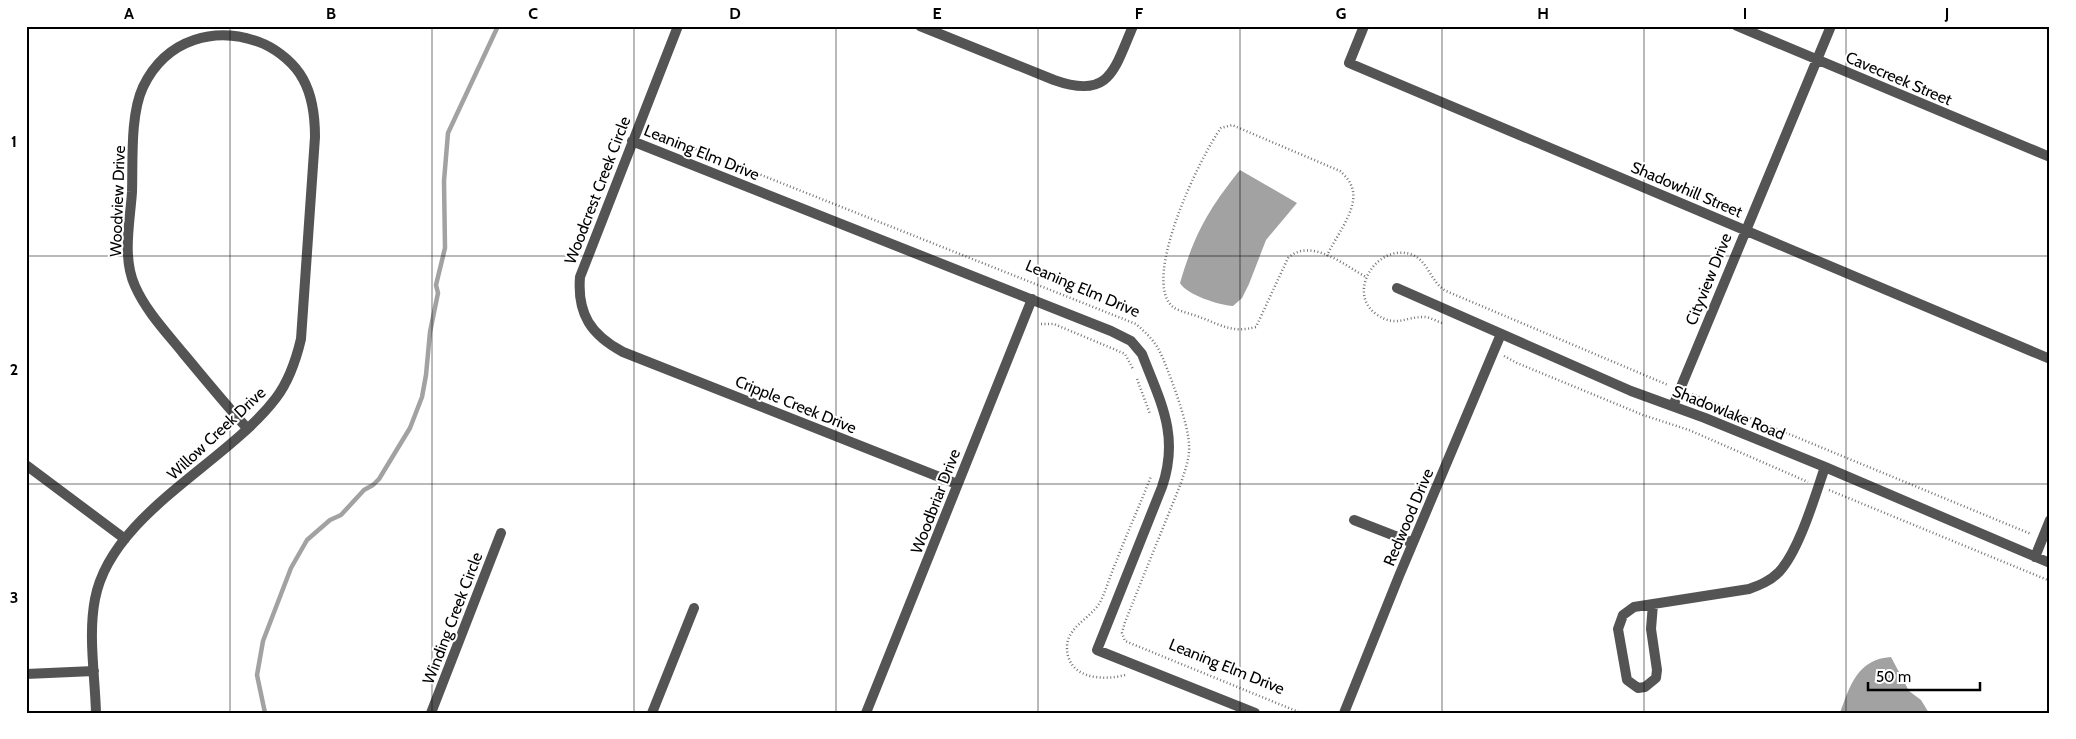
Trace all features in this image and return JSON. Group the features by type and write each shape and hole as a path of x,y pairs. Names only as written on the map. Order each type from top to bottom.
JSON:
{"street":[{"name":"Woodcrest Creek Circle","path":"623,352 603,340 595,332 580,303 580,277 586,256 678,26"},
{"path":"920,26 1054,80 1089,88 1098,85 1112,73 1133,26"},
{"name":"Shadowhill Street","path":"1364,26 1349,63 2050,359"},
{"name":"Cavecreek Street","path":"1737,26 2050,157"},
{"name":"Cityview Drive","path":"1673,406 1831,26"},
{"name":"Woodview Drive","path":"243,36 210,35 179,47 165,57 144,85 137,106 128,259 135,285 151,315 247,428"},
{"name":"Willow Creek Drive","path":"96,713 92,620 95,598 110,560 141,520 265,411 285,385 297,358 302,339 315,137 314,109 303,77 278,52 243,36"},
{"name":"Leaning Elm Drive","path":"632,141 1123,336 1136,346 1142,354 1166,414 1170,459 1165,478 1097,650 1255,713"},
{"name":"Shadowlake Road","path":"1397,288 1631,391 1825,467 2050,563"},
{"name":"Woodbriar Drive","path":"866,713 1032,299"},
{"name":"Redwood Drive","path":"1344,713 1501,334"},
{"name":"Cripple Creek Drive","path":"623,352 957,484"},
{"path":"26,465 125,539"},
{"path":"1653,604 1651,629 1657,670 1656,678 1645,688 1638,688 1628,680 1624,672 1619,622 1628,610 1653,604 1749,589 1774,577 1789,560 1825,467"},
{"path":"1354,520 1413,543"},
{"path":"2035,557 2050,520"},
{"name":"Winding Creek Circle","path":"431,713 501,533"},
{"path":"652,713 694,608"},
{"path":"26,674 94,672"}],"path":[{"path":"1326,256 1351,210 1353,198 1351,183 1340,171 1232,125 1221,128 1208,145 1175,223 1169,242 1163,279 1165,293 1173,306 1240,331 1256,327 1288,258 1295,252 1305,249 1315,250 1326,256 1366,277"},
{"name":"Leaning Elm Drive","path":"663,136 1136,324 1149,335 1159,350 1187,425 1189,445 1187,464 1181,482 1125,622 1122,633 1125,641 1301,713"},
{"path":"1041,324 1054,324 1125,354 1134,370 1152,420"}],"shaded area":[{"path":"1240,170 1297,203 1266,240 1242,298 1233,306 1220,304 1189,292 1180,283 1197,236 1211,210"},
{"path":"1891,657 1909,691 1921,700 1929,713 1840,713 1852,684 1863,668 1880,659"}],"waterway":[{"path":"265,713 257,675 263,641 291,568 307,540 330,520 341,515 364,490 379,479 410,428 422,397 430,332 438,293 436,285 445,248 444,181 448,133 498,26"}]}
